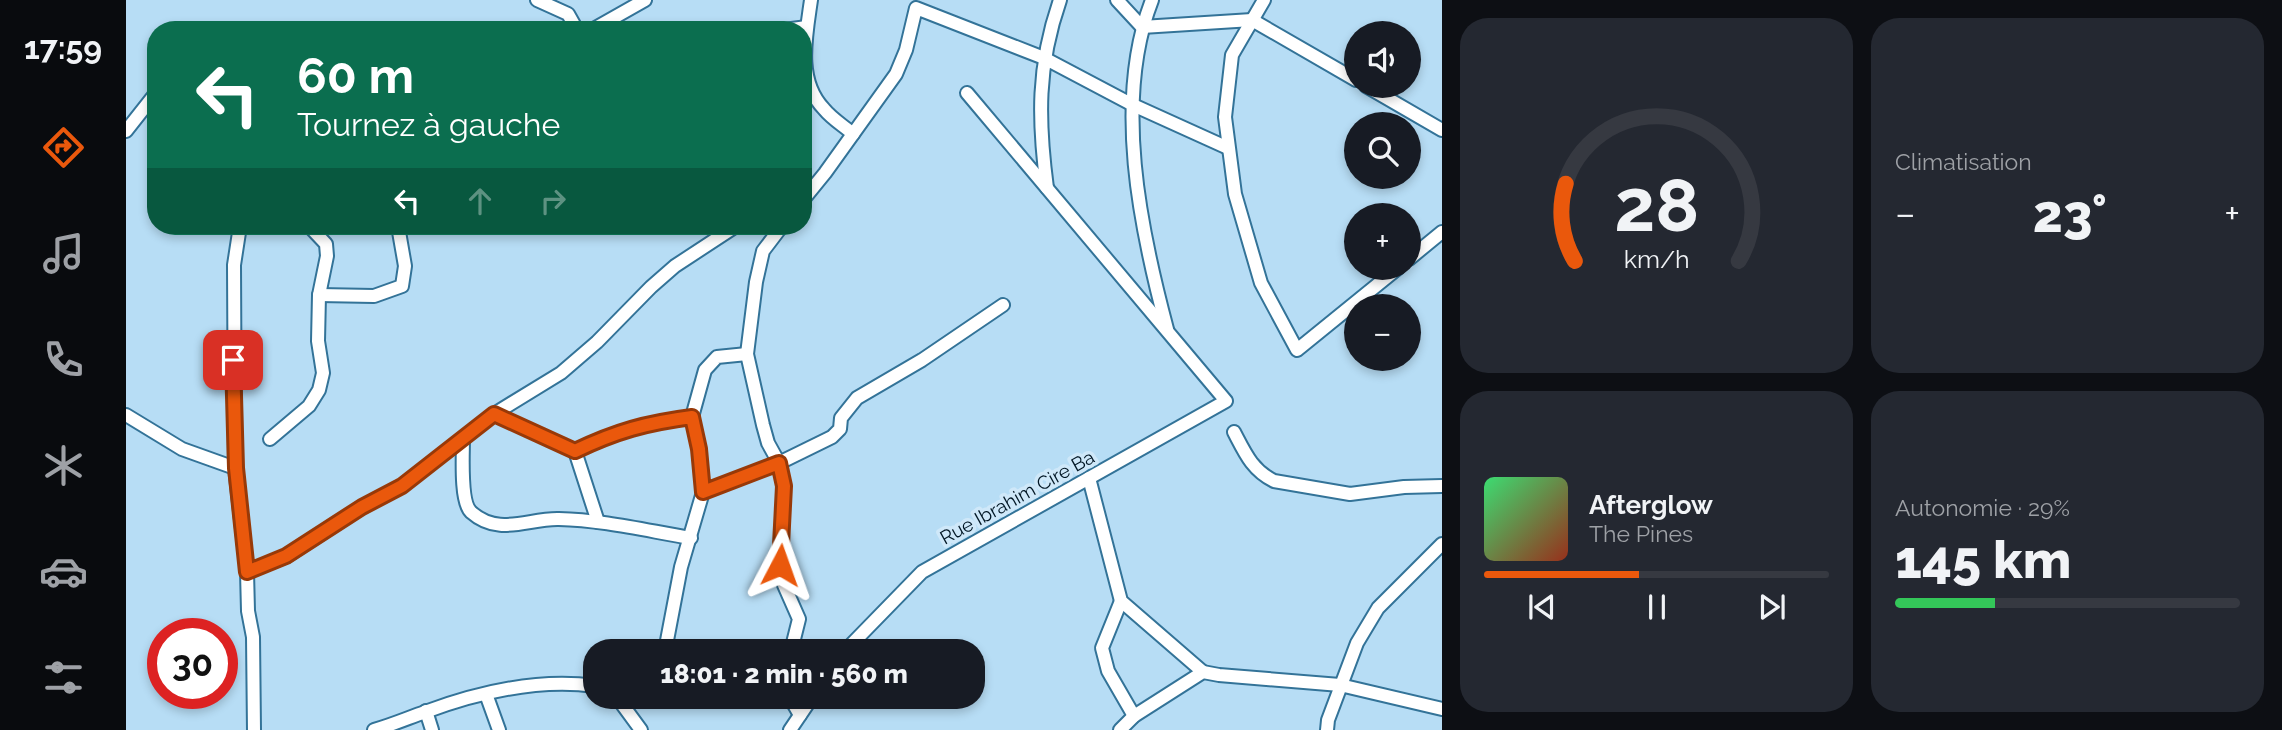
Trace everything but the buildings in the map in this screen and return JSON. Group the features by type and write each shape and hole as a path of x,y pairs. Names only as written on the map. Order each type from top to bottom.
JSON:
{"street":[{"path":"537,0 568,14 572,21"},
{"path":"608,21 645,0"},
{"path":"808,21 811,0"},
{"path":"1047,188 1040,132 1042,70 1060,0"},
{"path":"1116,0 1142,27 1252,20 1344,73"},
{"path":"1152,0 1142,27 1133,105 1134,173 1151,270 1168,333"},
{"path":"1264,0 1232,55 1224,117 1235,194 1261,283 1297,349 1383,280"},
{"path":"812,188 896,74 906,50 916,8 1045,58 1133,105 1228,148"},
{"path":"812,92 824,110 853,134"},
{"path":"967,93 1168,333"},
{"path":"1387,98 1442,130"},
{"path":"126,131 147,104"},
{"path":"1421,249 1442,232"},
{"path":"239,235 234,265 236,468 247,572 248,611 253,637 254,730"},
{"path":"270,439 309,406 319,390 323,373 318,341 319,295 327,256 326,244 318,235"},
{"path":"319,295 374,296 402,286 405,266 400,235"},
{"path":"247,572 286,556 362,507 402,486 494,414 561,373 597,342 675,265 722,235"},
{"path":"773,235 763,251 756,282 747,354 768,443 779,463 784,486 780,565 784,585 799,619 794,639"},
{"path":"703,492 779,463 832,438 840,429 841,418 857,398 922,360 1003,304"},
{"name":"Rue Ibrahim Cire Ba","path":"857,639 922,572 1226,401 1168,333"},
{"path":"667,639 681,567 703,492 699,449 692,417 705,370 717,357 747,354"},
{"path":"494,414 575,451 598,522"},
{"path":"126,415 182,449 236,468"},
{"path":"575,451 612,433 646,424 692,417"},
{"path":"1234,432 1250,464 1263,476 1274,481 1350,494 1404,487 1442,486"},
{"path":"463,439 465,500 470,512 496,524 508,526 556,519 598,522 691,538"},
{"path":"1089,478 1121,601 1203,671 1219,675 1340,685 1442,709"},
{"path":"1327,730 1340,685 1357,643 1378,608 1442,544"},
{"path":"1121,601 1102,648 1108,671 1134,716"},
{"path":"1120,730 1134,716 1203,671"},
{"path":"374,730 426,711 486,694 533,684 583,685"},
{"path":"486,694 499,730"},
{"path":"627,709 641,730"},
{"path":"797,709 800,715"},
{"path":"790,730 804,709"},
{"path":"426,711 432,730"}],"route":[{"path":"233,360 236,468 247,572 286,556 362,507 402,486 494,414 575,451 612,433 646,424 692,417 699,449 703,492 779,463 784,486 780,565"}]}
